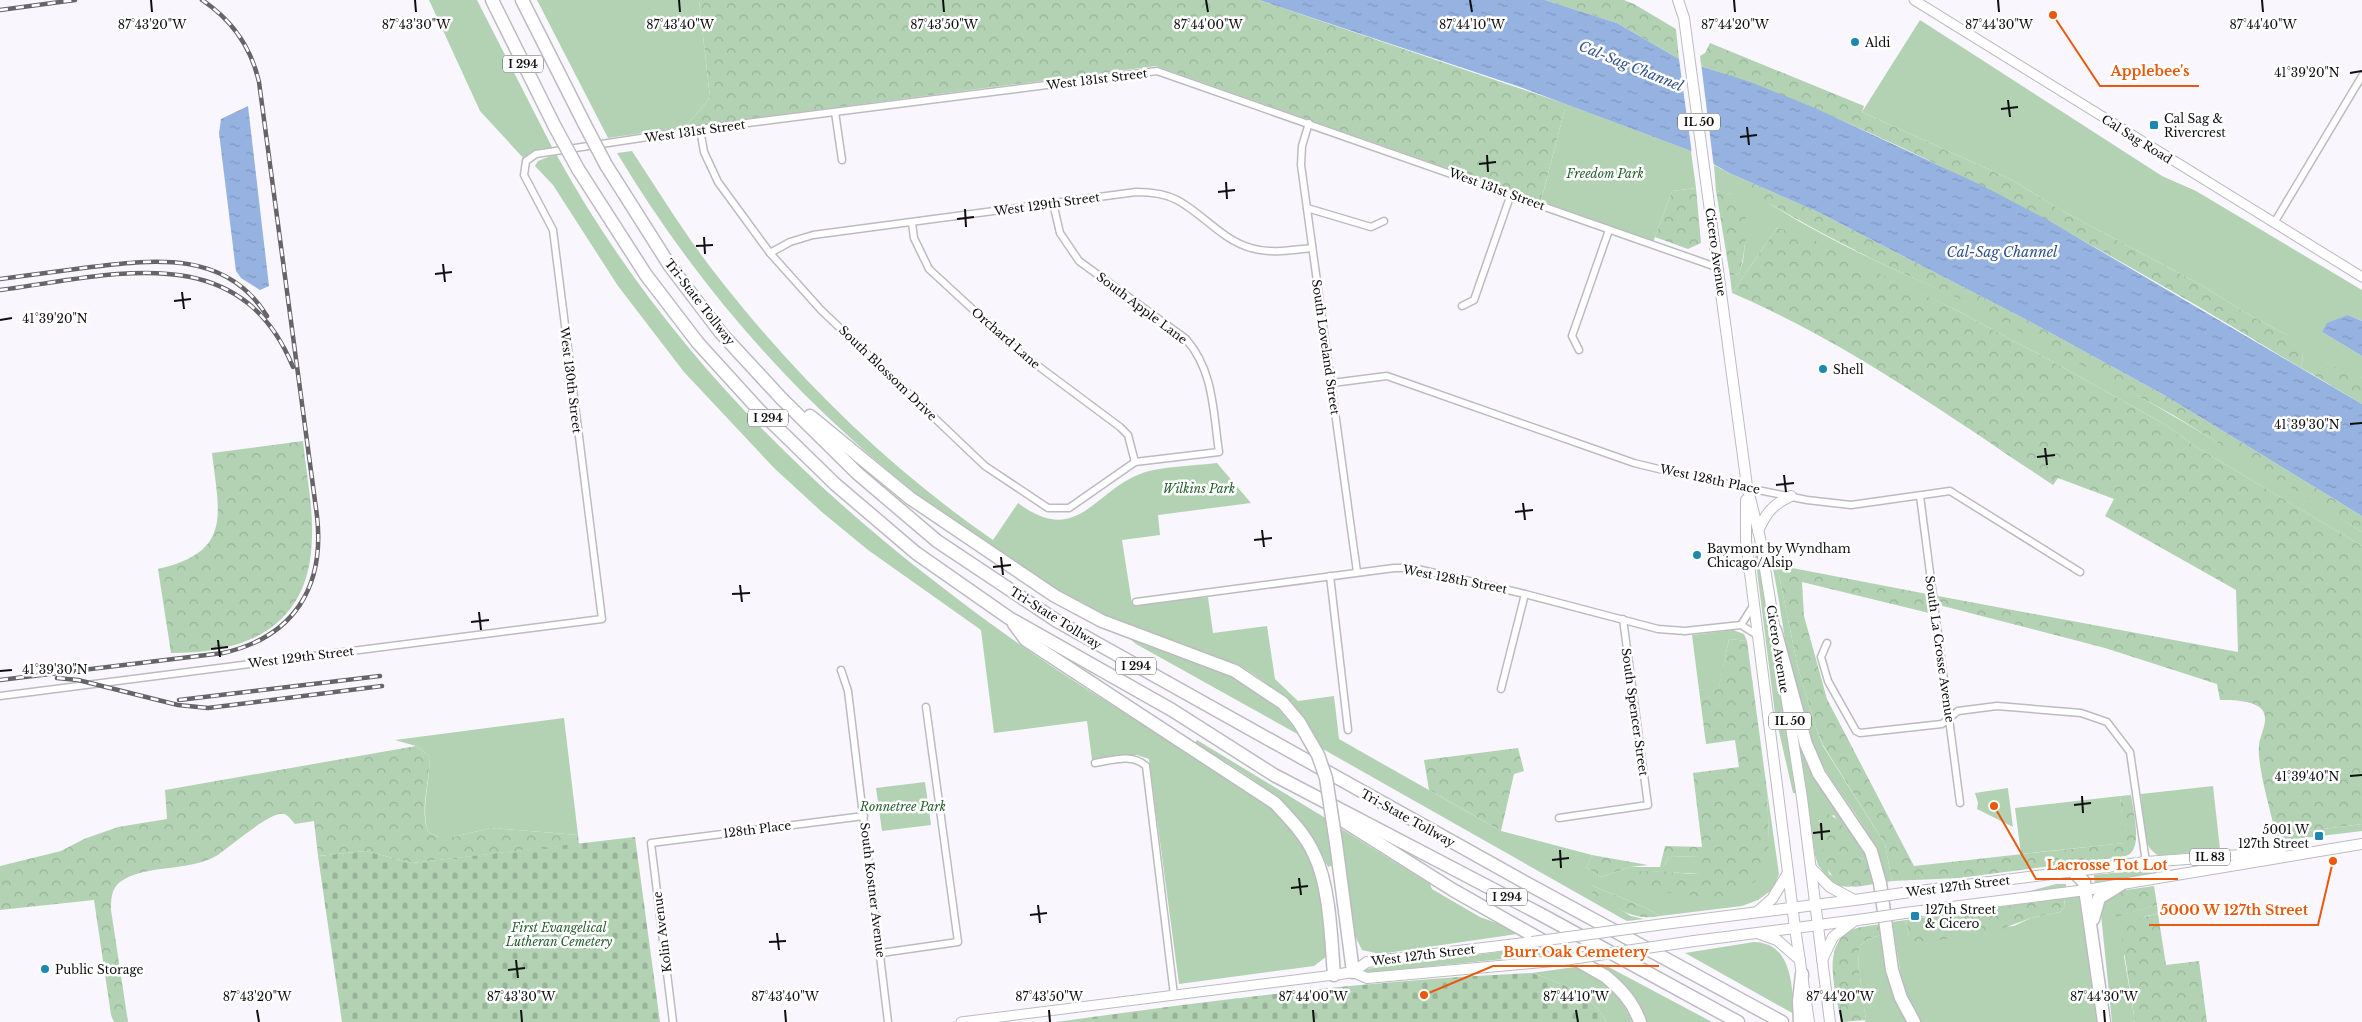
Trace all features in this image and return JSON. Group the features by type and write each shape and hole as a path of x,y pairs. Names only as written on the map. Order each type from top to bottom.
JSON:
{"highway":[{"name":"Tri-State Tollway","path":"492,0 578,169 646,275 698,343 758,408 835,484 916,553 1010,618 1172,710 1274,775 1542,915 1738,1022"},
{"name":"Tri-State Tollway","path":"522,0 606,165 670,266 722,334 767,380 781,398 858,473 937,541 1056,621 1510,874 1782,1022"},
{"path":"767,380 910,498 1055,596 1102,621 1236,671 1283,703 1299,722 1318,755 1326,778 1353,972"},
{"path":"1010,618 1026,640 1275,803 1299,829 1315,855 1329,906 1334,975"},
{"path":"1775,630 1806,744 1820,774 1871,852 1880,883 1892,970 1901,998 1914,1022"},
{"path":"1274,775 1454,890 1605,976 1624,992 1636,1010 1640,1022"},
{"path":"2073,871 2084,882 2086,890 2104,1022"},
{"path":"2092,934 2099,898 2120,884"},
{"path":"1800,1022 1803,1003 1802,974"}],"main road":[{"name":"Cicero Avenue","path":"1678,0 1684,18 1690,57 1747,486 1758,531 1802,798 1829,1020"},
{"name":"Cicero Avenue","path":"1684,18 1686,0"},
{"name":"Cal Sag Road","path":"1914,0 2362,276"},
{"name":"Cicero Avenue","path":"1747,486 1746,541 1753,606 1802,974"},
{"path":"1758,531 1766,514 1778,502 1791,496"},
{"name":"IL 83","path":"2346,846 2362,844"},
{"name":"West 127th Street","path":"1353,972 1368,978 1564,960 1694,941 2086,890 2346,846"},
{"name":"West 127th Street","path":"961,1022 1334,975 1353,972 1367,962 2073,871 2146,862 2346,846"},
{"path":"1811,868 1830,887 1858,900"},
{"path":"1757,912 1772,899 1788,873"},
{"path":"1822,960 1834,937 1860,920"},
{"path":"1757,933 1777,940 1800,960"},
{"path":"1803,1003 1810,1022"}],"street":[{"name":"West 131st Street","path":"536,154 700,129 1158,71 1719,268"},
{"path":"2274,223 2362,76"},
{"path":"835,112 842,160"},
{"name":"South Loveland Street","path":"1309,123 1302,146 1301,165 1357,572"},
{"name":"South Blossom Drive","path":"700,129 704,152 718,182 770,253 821,310 985,466 1048,508 1069,508 1135,462"},
{"name":"West 130th Street","path":"536,154 526,161 524,175 553,230 602,619"},
{"name":"West 129th Street","path":"770,253 790,242 813,235 1136,192 1157,193 1177,200 1230,238 1250,248 1276,252 1312,248"},
{"path":"1462,306 1474,300 1511,194"},
{"name":"South Apple Lane","path":"1054,203 1060,233 1079,261 1186,340 1198,352 1207,373 1218,452 1135,462"},
{"path":"1307,208 1371,227 1384,221"},
{"name":"Orchard Lane","path":"912,223 914,238 929,269 1018,351 1120,427 1128,435 1135,462"},
{"path":"1579,350 1572,336 1609,230"},
{"name":"West 128th Place","path":"1332,383 1387,376 1634,463 1679,474 1791,496 1851,505 1950,491 2080,572"},
{"name":"South La Crosse Avenue","path":"1920,496 1960,803"},
{"name":"West 128th Street","path":"1136,602 1357,572 1413,568 1524,594 1658,629 1685,631 1741,625"},
{"path":"1330,576 1348,730"},
{"path":"1501,689 1524,594"},
{"path":"1753,606 1741,625 1757,635"},
{"name":"West 129th Street","path":"0,696 602,619"},
{"name":"South Spencer Street","path":"1559,818 1648,805 1623,619"},
{"path":"1827,643 1821,657 1828,681 1856,731 1866,734 1942,724 1950,715 1958,711 2010,706 2081,713 2106,722 2130,752 2146,862"},
{"name":"South Kostner Avenue","path":"841,670 848,691 888,1022"},
{"path":"881,953 958,942 926,707"},
{"path":"1095,763 1124,758 1139,760 1146,766 1174,995"},
{"name":"128th Place","path":"651,843 864,816"},
{"name":"Kolin Avenue","path":"651,843 672,1022"}],"green space":[{"path":"429,0 477,0 554,151 526,161 480,111"},
{"path":"537,0 699,0 710,98 685,127 608,138"},
{"path":"699,0 1259,0 1566,104 1541,201 1156,66 685,127 710,98"},
{"path":"1545,0 1624,0 1634,4 1676,29 1679,59 1617,23"},
{"path":"1920,20 2162,176 2196,191 2362,290 2362,321 2348,315 2322,332 2362,356 2362,378 2320,368 2312,374 2301,368 2303,355 2287,335 2244,312 2203,286 2059,209 2012,180 1862,112"},
{"path":"1710,43 1864,106 1862,112 2012,180 2059,209 2203,286 2244,312 2287,335 2299,345 2303,355 2301,368 2107,254 2008,200 1882,138 1754,84 1701,66 1700,56 1705,53"},
{"name":"Freedom Park","path":"1566,104 1691,151 1696,188 1672,191 1652,245 1540,205"},
{"name":"Wilkins Park","path":"632,151 708,264 771,341 805,378 876,447 914,480 993,540 1018,503 1038,515 1055,520 1070,518 1084,512 1124,482 1148,471 1217,463 1251,503 1158,515 1160,535 1122,540 1132,604 1208,597 1213,633 1267,626 1275,679 1298,701 1334,696 1339,739 1501,831 1592,855 1586,868 1601,877 1630,867 1663,867 1669,857 1700,856 1700,874 1645,871 1720,898 1769,840 1767,790 1779,874 1773,889 1758,900 1742,906 1660,916 1646,908 1591,885 1591,892 1631,916 1644,919 1627,921 1321,748 1295,710 1285,700 1263,681 1237,664 1157,636 1098,612 1029,574 926,501 874,459 778,367 692,265 653,210 617,153"},
{"path":"556,154 602,230 652,301 706,368 764,431 826,491 960,601 1032,653 1235,781 1265,802 1278,814 1297,836 1313,863 1324,909 1327,956 1314,966 1179,984 1149,759 1137,755 1092,760 1087,721 994,733 981,630 868,550 823,513 774,468 684,372 618,286 553,185 535,166 538,161"},
{"path":"1714,165 1729,173 1727,174 1780,210 1817,231 1874,260 1977,307 2172,415 2362,532 2362,546 2193,445 2166,425 2044,357 1954,309 1777,228 1732,293 1730,276 1739,274 1743,261 1745,244 1744,208 1730,194 1716,191"},
{"path":"1729,173 1818,212 2025,319 2164,395 2362,516 2362,532 2173,415 1966,302 1874,260 1820,232 1754,195 1726,175"},
{"path":"1696,188 1701,243 1688,249 1655,237 1672,191"},
{"path":"1716,191 1737,198 1744,208 1746,223 1741,268 1739,274 1730,276"},
{"path":"1777,228 1802,234 1954,309 2044,357 2166,425 2193,445 2362,546 2362,824 2276,835 2260,765 2259,745 2264,728 2265,715 2260,707 2249,703 2220,700 2217,684 2105,648 1939,605 1938,596 2238,652 2236,590 2105,516 2114,499 2058,478 2053,485 1857,357 1775,312 1732,293"},
{"path":"2335,367 2362,378 2362,404 2312,374 2319,368"},
{"path":"303,441 312,536 309,567 301,592 288,612 271,628 250,639 226,647 200,652 171,653 158,569 182,562 199,552 210,541 216,528 218,512 212,453"},
{"path":"1756,546 1764,577 1796,793 1793,793 1775,714 1754,547"},
{"path":"1772,564 1777,565 1798,668 1815,725 1823,746 1885,844 1892,881 1886,882 1882,864 1875,847 1825,769 1807,732 1789,661"},
{"path":"1777,565 1927,594 1929,613 1802,582 1804,616 1827,699 1914,866 2124,843 2120,796 2131,795 2136,828 2133,851 2128,855 2120,857 1959,878 1892,881 1885,844 1823,745 1815,725 1798,668"},
{"path":"1733,630 1744,634 1747,641 1729,639 1719,688 1699,690 1692,635"},
{"path":"1128,637 1233,675 1276,706 1301,736 1136,644"},
{"path":"1729,639 1747,641 1767,790 1769,840 1767,863 1762,876 1749,886 1720,899 1624,887 1617,883 1617,879 1635,872 1657,871 1700,874 1700,856 1669,857 1663,867 1660,867 1665,846 1702,847 1693,773 1739,767 1735,740 1706,744 1699,690 1719,687"},
{"path":"564,718 578,835 491,828 453,837 439,837 428,832 425,804 429,775 429,756 416,746 395,740"},
{"path":"1797,737 1868,856 1876,883 1874,884 1865,858 1859,859 1834,815 1819,820 1829,874 1851,887 1838,886 1831,882 1818,865"},
{"path":"1197,740 1327,819 1333,865 1328,867 1303,825 1272,794 1195,743"},
{"path":"416,746 429,756 425,804 428,832 439,837 453,837 491,828 578,835 579,844 412,863 366,851 318,856 314,821 295,824 284,814 269,818 216,856 205,861 130,876 117,885 112,895 111,910 128,1022 114,1022 111,1015 94,900 0,910 0,866 61,851 84,839 118,827 167,819 165,790"},
{"path":"1518,748 1524,771 1514,774 1501,831 1429,790 1424,760"},
{"name":"Ronnetree Park","path":"925,782 931,825 882,831 876,788"},
{"path":"2213,786 2220,849 2160,856 2153,852 2148,846 2143,829 2141,794"},
{"path":"2008,788 2013,827 1977,809 1978,803 1975,793"},
{"path":"2120,796 2125,843 2021,854 2015,808"},
{"path":"1827,814 1843,826 1859,859 1865,858 1874,884 1859,887 1850,886 1834,878 1829,871 1823,854 1819,827 1820,819"},
{"path":"2362,824 2362,831 2278,841 2276,835"},
{"path":"1340,828 1430,884 1432,889 1480,917 1524,933 1380,954 1362,950 1353,932"},
{"name":"First Evangelical Lutheran Cemetery","path":"635,837 660,1022 342,1022 318,856 366,851 412,863"},
{"path":"1592,855 1648,865 1630,867 1601,877 1586,868"},
{"path":"2164,867 2156,874 2095,884 2094,875"},
{"path":"2056,884 2066,884 2066,887 2019,894"},
{"path":"1591,885 1646,908 1660,916 1641,917 1624,912 1591,892"},
{"path":"2154,886 2157,905 2116,917 2113,904 2119,891"},
{"path":"2119,891 2125,914 2157,905 2158,914 2145,916 2124,956 2135,1022 2112,1022 2100,905"},
{"path":"2078,896 2081,900 2098,1022 1921,1022 1903,988 1892,922 1906,920 1909,936 2014,926 2031,918 2060,912 2065,907 2064,898"},
{"path":"2064,898 2065,907 2060,912 2031,918 1993,932 1925,942 1913,941 1909,936 1906,920"},
{"path":"2158,914 2166,965 2199,961 2207,1022 2135,1022 2122,938 2127,927 2135,920"},
{"path":"1880,924 1881,935 1868,939 1860,946 1858,963 1866,1020 1841,1022 1834,986 1833,960 1835,948 1841,938 1853,929"},
{"path":"1881,935 1908,1022 1864,1022 1866,1020 1858,963 1860,946 1868,939"},
{"path":"1754,942 1767,944 1776,950 1788,967 1794,1014 1685,953"},
{"path":"1530,948 1543,955 1365,973 1365,969"},
{"path":"1597,964 1603,964 1712,1022 1645,1022 1626,989"},
{"path":"1582,966 1605,984 1617,997 1628,1012 1632,1022 1607,1022 1592,1003 1575,990 1532,973"},
{"path":"1532,973 1575,990 1600,1011 1607,1022 1056,1022 1293,992 1472,976"}],"water":[{"name":"Cal-Sag Channel","path":"1259,0 1545,0 1617,23 1679,59 1753,83 1815,108 1981,185 2046,219 2362,404 2362,516 2164,395 2025,319 1818,212 1729,173 1691,151 1520,87"},
{"path":"248,106 269,286 260,290 241,278 236,271 219,133 221,119"},
{"path":"2348,315 2362,321 2362,356 2322,332 2327,323"}],"pier":[{"path":"1685,58 1701,63 1714,168 1692,154 1679,59"}],"railway":[{"path":"0,10 75,0"},
{"path":"0,680 223,653 248,645 269,635 286,621 300,605 316,565 318,542 317,516 259,82 251,57 239,35 222,16 202,0"},
{"path":"0,279 140,262 188,264 211,270 232,280 251,295 267,316"},
{"path":"0,290 127,273 168,274 206,281 240,297 269,325 293,367"},
{"path":"179,700 380,676"},
{"path":"57,678 78,680 178,705 208,708 382,686"}],"place":[{"name":"Applebee's","path":"2053,15"},
{"name":"Aldi","path":"1855,42"},
{"name":"Cal Sag & Rivercrest","path":"2154,125"},
{"name":"Shell","path":"1823,369"},
{"name":"Baymont by Wyndham Chicago/Alsip","path":"1697,555"},
{"name":"Lacrosse Tot Lot","path":"1994,806"},
{"name":"5001 W 127th Street","path":"2319,836"},
{"name":"5000 W 127th Street","path":"2333,861"},
{"name":"127th Street & Cicero","path":"1915,916"},
{"name":"Public Storage","path":"45,969"},
{"name":"Burr Oak Cemetery","path":"1424,995"}]}
